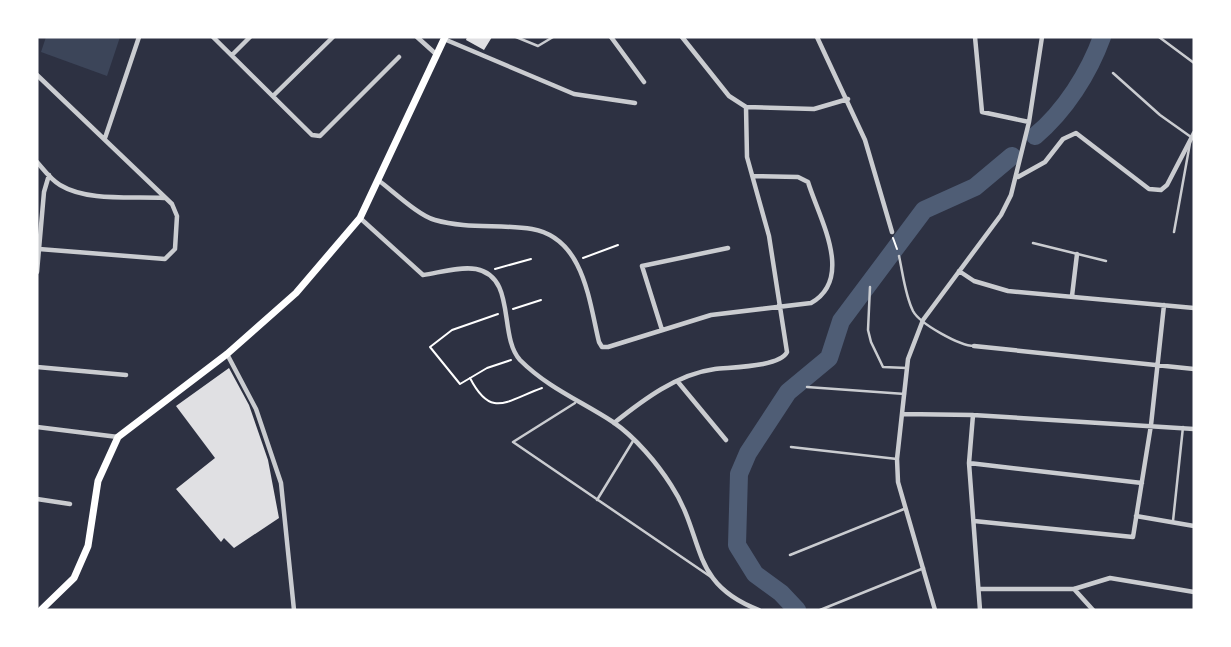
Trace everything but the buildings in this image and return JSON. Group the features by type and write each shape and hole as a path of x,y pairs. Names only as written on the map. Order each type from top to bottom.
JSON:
{"main road":[{"path":"41,610 52,607 74,578 88,546 98,481 118,437 227,354 296,293 360,218 445,38"}],"street":[{"path":"105,138 139,37"},
{"path":"213,37 312,135 320,136 399,57"},
{"path":"232,55 250,37"},
{"path":"274,96 334,37"},
{"path":"416,37 438,55"},
{"path":"611,37 644,82"},
{"path":"682,37 729,96 746,107 814,109 848,99"},
{"path":"817,37 848,99 876,172 892,234"},
{"path":"975,37 982,113 1029,122"},
{"path":"934,610 898,482 897,459 907,368 914,338 923,320 1000,215 1017,178 1042,37"},
{"path":"445,38 574,94 635,103"},
{"path":"37,75 165,198 177,216 175,249 165,259 39,249"},
{"path":"614,423 648,396 678,382 710,370 782,359 787,352 769,236 747,157 746,107"},
{"path":"1017,178 1045,162 1063,139 1076,133 1150,189 1161,190 1167,185 1193,135"},
{"path":"37,162 68,189 90,194 165,198"},
{"path":"37,272 44,192 49,175"},
{"path":"377,180 433,220 480,227 534,229 562,243 576,260 599,342 602,347 608,347 711,315 811,303 822,296 833,279 834,260 804,179 753,176"},
{"path":"360,218 422,275 474,269 484,272 499,286 510,342 518,357 550,386 575,403 614,423 633,441 671,484 711,577 725,594 759,610"},
{"path":"662,330 642,266 728,248"},
{"path":"1072,296 1077,254"},
{"path":"958,271 974,281 1008,291 1194,308"},
{"path":"974,521 1133,537 1164,305"},
{"path":"974,346 1194,369"},
{"path":"227,354 257,409 281,483 294,610"},
{"path":"37,367 126,375"},
{"path":"678,382 726,440"},
{"path":"903,414 973,415 1194,429"},
{"path":"973,415 969,463 980,610"},
{"path":"37,427 118,437"},
{"path":"969,463 1142,484"},
{"path":"37,499 70,504"},
{"path":"1136,516 1194,526"},
{"path":"979,589 1074,589 1110,578 1194,592"},
{"path":"1074,589 1093,610"}],"lane":[{"path":"516,37 538,46 553,37"},
{"path":"1159,37 1194,63"},
{"path":"1113,72 1160,115 1193,135 1174,232"},
{"path":"1033,243 1106,261"},
{"path":"899,256 912,309 923,320 964,346 974,346"},
{"path":"870,287 870,342 884,367 907,368"},
{"path":"807,387 905,394"},
{"path":"575,403 513,442 711,577"},
{"path":"1173,522 1183,427"},
{"path":"597,500 633,441"},
{"path":"791,447 897,459"},
{"path":"790,555 904,509"},
{"path":"820,610 924,568"}],"path":[{"path":"892,234 897,250"},
{"path":"576,260 618,245"},
{"path":"484,272 531,259"},
{"path":"518,357 487,368 460,384 430,346 452,330 541,300"},
{"path":"470,379 482,401 489,404 502,403 550,386"}],"shaded area":[{"path":"46,37 120,37 107,76 41,52"}],"waterway":[{"path":"1035,136 1075,91 1102,37"},
{"path":"797,610 781,593 755,574 737,545 739,474 748,453 788,392 829,358 841,321 924,210 975,187 1012,156"}]}
